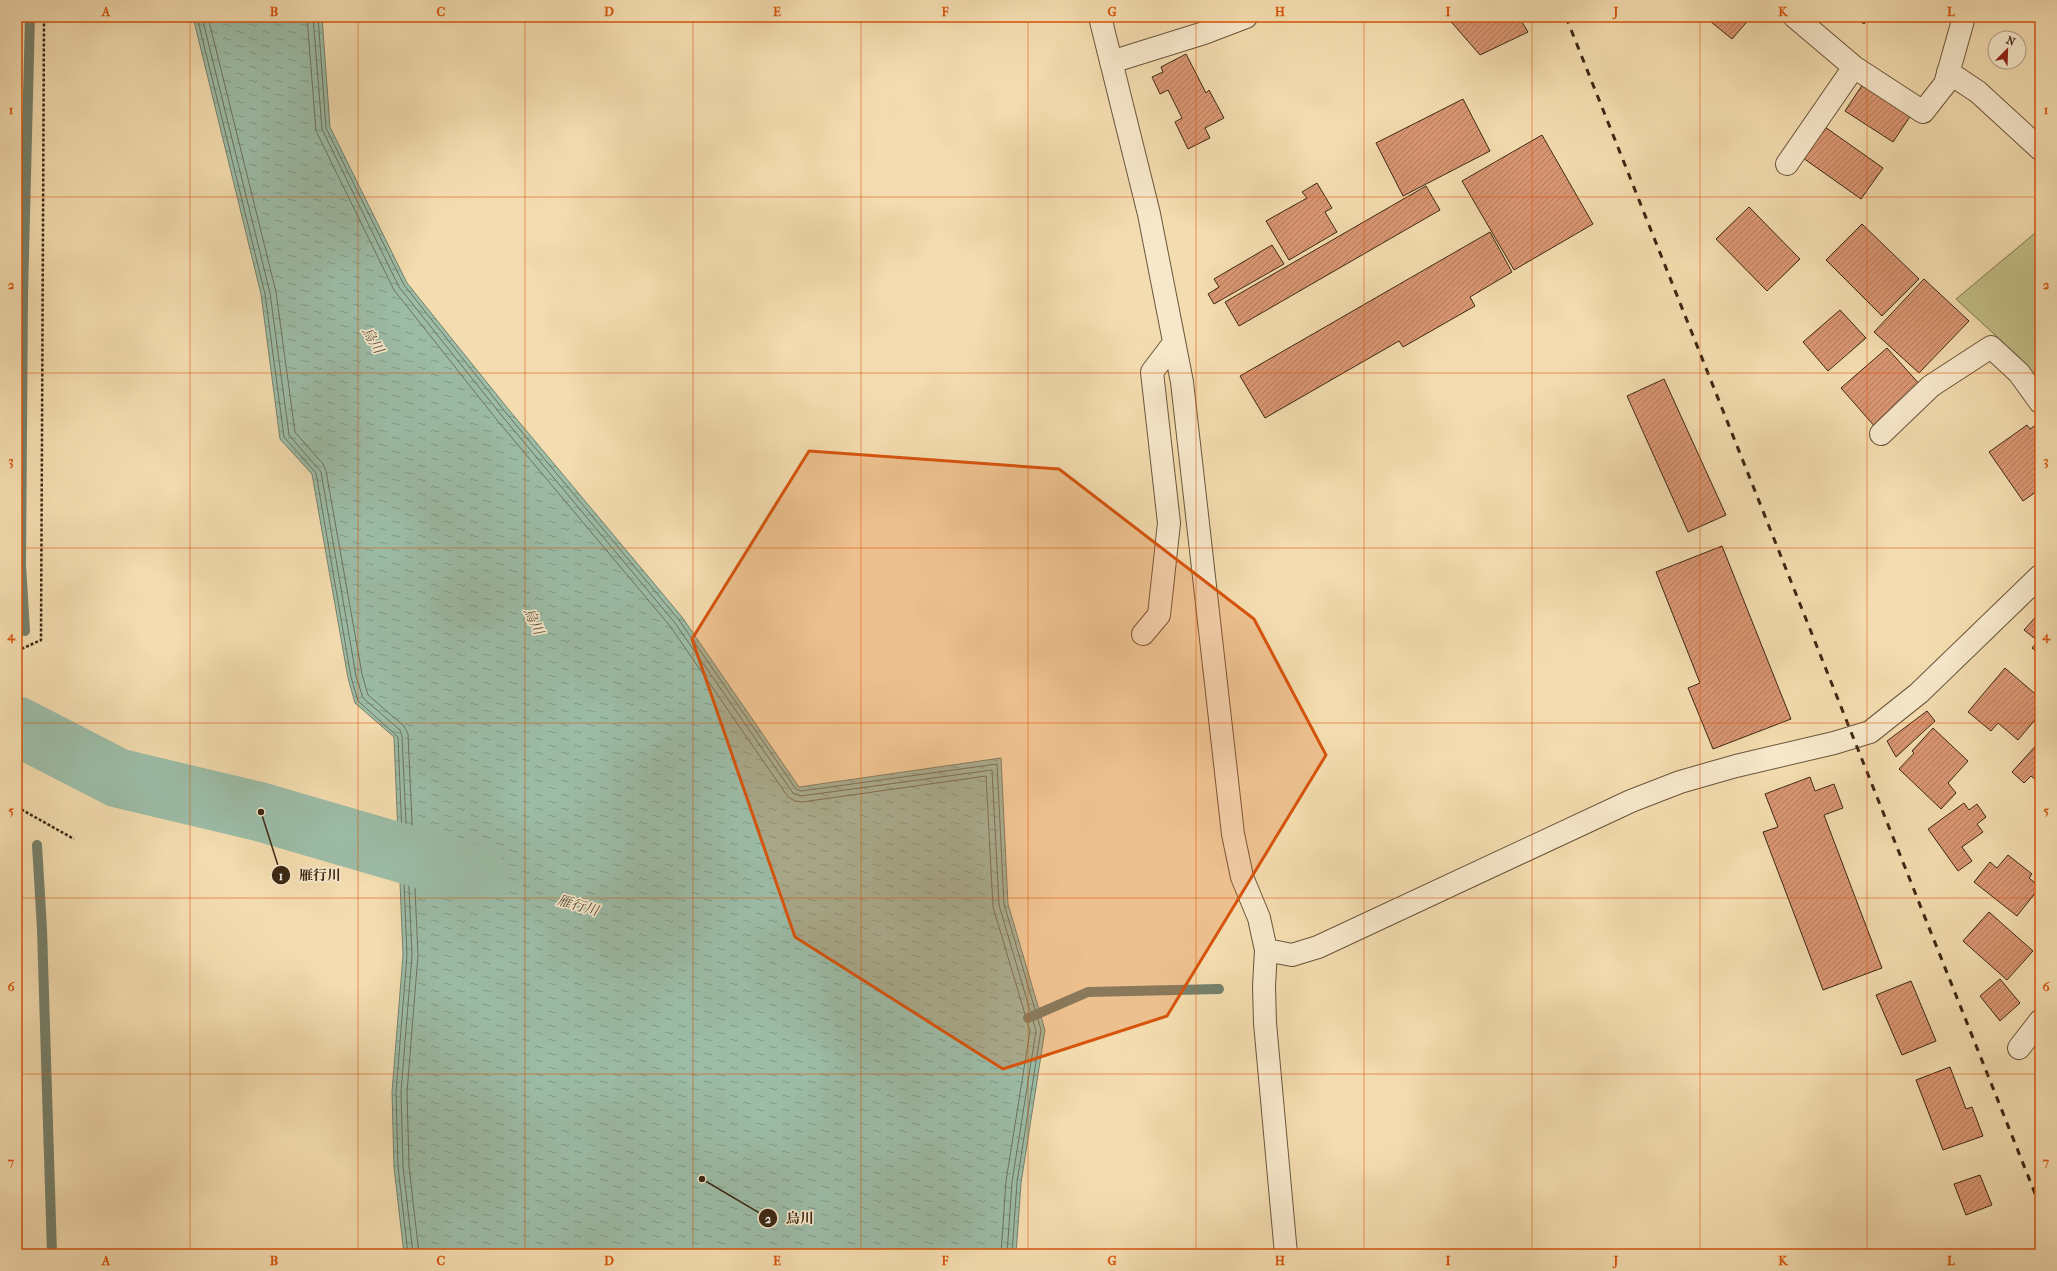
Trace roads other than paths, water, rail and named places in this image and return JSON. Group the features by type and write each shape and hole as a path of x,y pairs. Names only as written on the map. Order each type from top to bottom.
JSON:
{"street":[{"path":"1100,17 1149,214 1182,382 1233,834 1242,877 1259,918 1266,950 1264,986 1265,1023 1286,1254"},
{"path":"1111,62 1204,33 1246,17"},
{"path":"1795,17 1854,67 1923,112 1945,84 1964,17"},
{"path":"1786,164 1854,67"},
{"path":"1948,72 1978,92 2040,149"},
{"path":"1143,634 1159,615 1169,522 1152,372 1174,343"},
{"path":"1881,434 1931,386 1991,347 2019,373 2040,402"},
{"path":"1266,950 1292,955 1318,947 1631,801 1680,782 1736,766 1834,743 1870,732 1919,693 2040,576"},
{"path":"2019,1048 2040,1021"}],"water":[{"path":"193,17 322,17 330,127 407,283 509,410 682,617 799,787 1001,758 1008,904 1045,1030 1021,1183 1016,1254 404,1254 394,1167 392,1092 403,955 394,737 355,703 348,678 312,474 280,439 261,294"}],"waterway":[{"path":"25,631 21,565 23,294 30,17"},
{"name":"雁行川","path":"17,726 118,778 261,812 477,875"},
{"path":"37,845 42,929 52,1254"},
{"path":"1028,1018 1088,992 1219,989"}],"railway":[{"path":"1566,17 2040,1206"}],"place":[{"name":"雁行川","path":"261,812"},
{"name":"烏川","path":"702,1179"}]}
